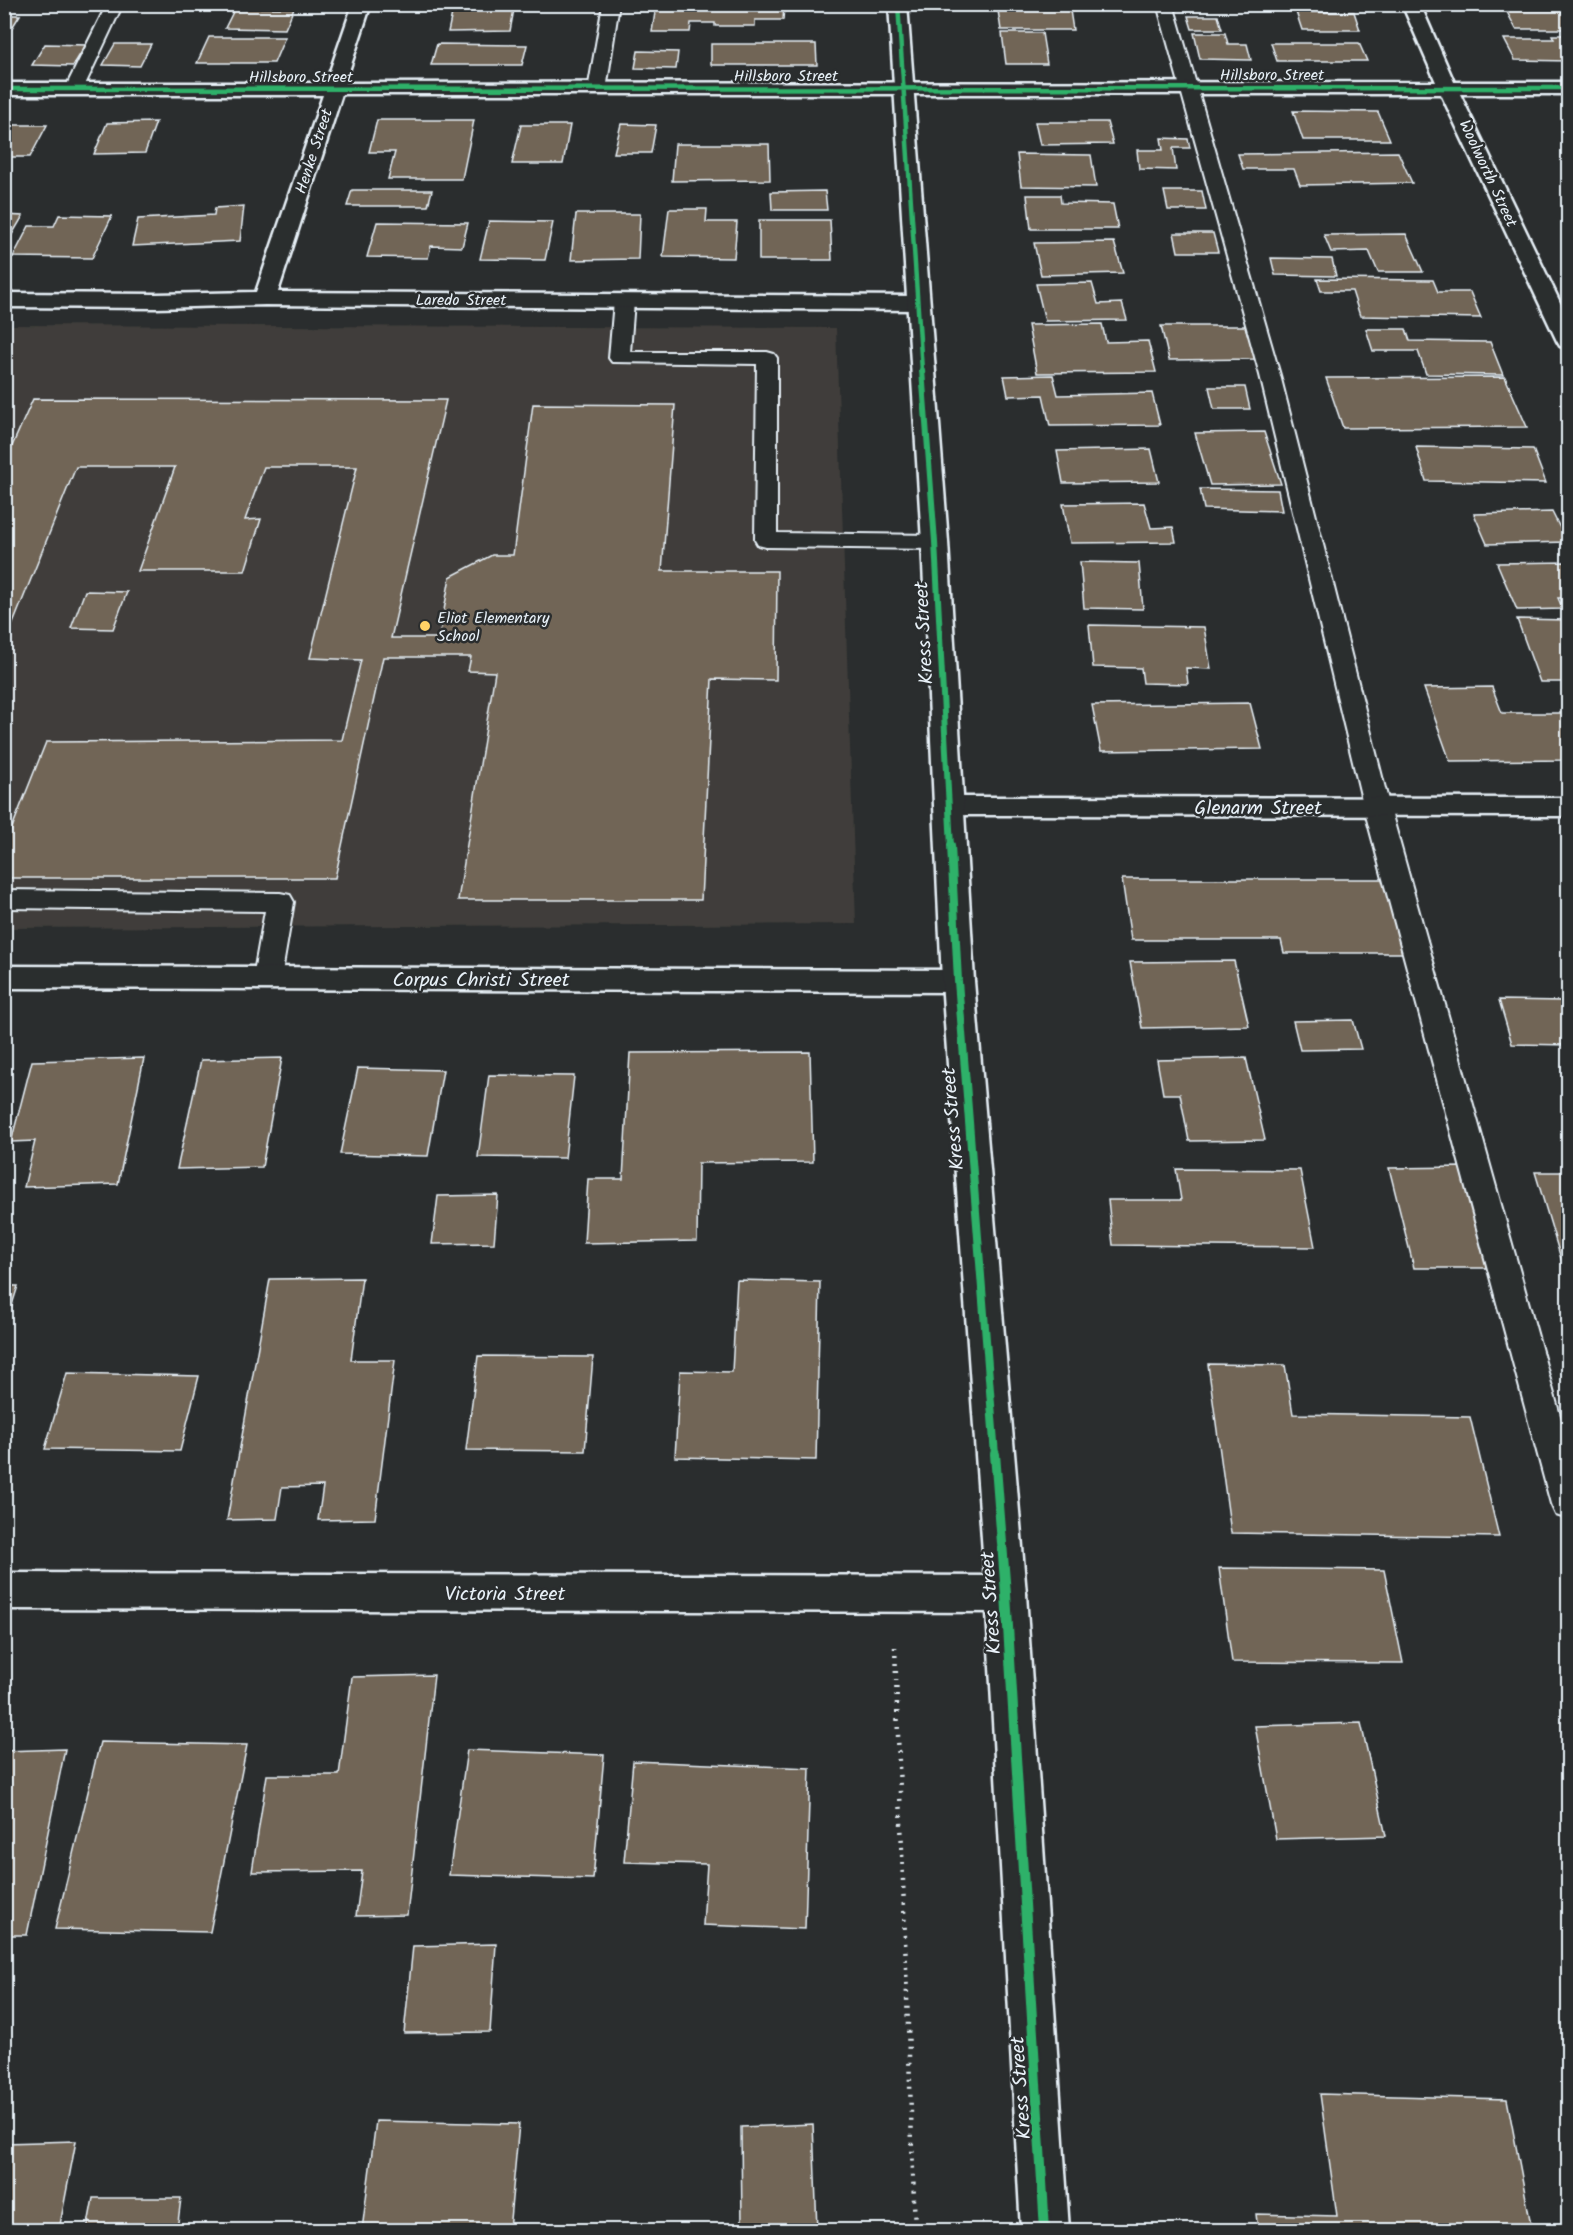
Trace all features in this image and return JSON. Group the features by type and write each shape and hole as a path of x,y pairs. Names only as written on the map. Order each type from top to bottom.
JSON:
{"street":[{"name":"Henke Street","path":"265,298 362,4"},
{"name":"Kress Street","path":"898,4 935,542 958,981 1006,1594 1046,2230"},
{"name":"Woolworth Street","path":"1411,4 1447,87 1569,341"},
{"name":"Hillsboro Street","path":"4,89 1569,88"},
{"name":"Laredo Street","path":"4,300 156,301 265,298 917,303"},
{"name":"Glenarm Street","path":"948,806 1569,807"},
{"name":"Corpus Christi Street","path":"4,977 958,981"},
{"name":"Victoria Street","path":"4,1591 1006,1594"}],"lane":[{"path":"74,89 115,4"},
{"path":"597,90 611,4"},
{"path":"1165,4 1270,375 1377,808 1569,1504"},
{"path":"624,301 619,358 767,358 766,540 935,542"},
{"path":"4,899 280,902 267,978"}],"path":[{"path":"895,1647 915,2230"}],"shaded area":[{"name":"Eliot Elementary School","path":"4,325 836,328 856,924 5,928"}],"building":[{"path":"4,4 13,4 7,15 20,15 10,31 4,31"},
{"path":"454,4 515,4 510,31 448,32"},
{"path":"997,4 1069,4 1073,30 1001,30"},
{"path":"656,6 784,6 783,20 755,20 755,26 715,26 715,23 691,23 690,32 652,32"},
{"path":"235,8 294,8 285,29 225,28"},
{"path":"1506,10 1561,10 1568,29 1516,29"},
{"path":"1296,12 1354,12 1360,30 1302,30"},
{"path":"1188,16 1218,16 1222,29 1192,29"},
{"path":"1002,33 1042,33 1047,64 1006,64"},
{"path":"1194,33 1225,33 1228,44 1247,44 1251,60 1200,59"},
{"path":"1552,35 1568,35 1568,61 1515,60 1504,39 1554,39"},
{"path":"209,37 285,37 274,63 197,63"},
{"path":"1271,43 1359,43 1367,61 1277,61"},
{"path":"45,44 86,45 73,66 32,65"},
{"path":"115,44 151,44 140,66 103,65"},
{"path":"437,44 527,45 522,65 431,65"},
{"path":"711,44 816,44 817,65 711,65"},
{"path":"638,51 678,52 676,69 635,68"},
{"path":"1293,111 1378,112 1390,140 1303,140"},
{"path":"377,120 474,120 462,179 388,179 395,152 369,152"},
{"path":"156,122 145,153 94,154 107,123"},
{"path":"1035,122 1107,122 1113,144 1040,145"},
{"path":"621,124 656,125 651,153 614,153"},
{"path":"4,125 47,125 30,157 4,157"},
{"path":"521,125 570,125 563,164 512,164"},
{"path":"1161,138 1188,139 1190,148 1173,148 1176,170 1139,169 1137,150 1163,150"},
{"path":"675,144 769,144 770,180 672,181"},
{"path":"1398,152 1412,183 1300,185 1294,169 1243,169 1238,154"},
{"path":"1017,154 1091,155 1096,187 1021,186"},
{"path":"352,190 432,190 428,206 347,206"},
{"path":"825,191 827,210 772,210 771,192"},
{"path":"1164,191 1202,191 1206,210 1168,210"},
{"path":"1027,195 1060,195 1061,203 1113,204 1118,229 1031,229"},
{"path":"244,206 240,241 132,246 138,219 214,215 215,208"},
{"path":"669,209 707,209 706,222 737,222 734,258 663,257"},
{"path":"576,214 640,214 638,259 571,260"},
{"path":"4,215 23,216 4,248"},
{"path":"59,215 112,216 92,258 13,257 29,226 54,226"},
{"path":"759,220 830,220 832,260 759,260"},
{"path":"489,221 553,222 545,260 480,259"},
{"path":"377,222 468,223 462,247 431,246 428,258 367,257"},
{"path":"1174,233 1213,233 1218,252 1178,252"},
{"path":"1406,234 1423,272 1378,272 1369,251 1331,252 1324,235"},
{"path":"1114,242 1123,273 1041,275 1034,243"},
{"path":"1271,258 1332,259 1336,276 1275,275"},
{"path":"1317,279 1433,280 1438,292 1470,292 1481,318 1360,316 1352,291 1321,291"},
{"path":"1092,283 1098,304 1122,303 1127,320 1045,321 1036,284"},
{"path":"1102,324 1106,342 1148,341 1156,372 1037,373 1028,325"},
{"path":"1161,326 1245,326 1256,359 1169,360"},
{"path":"1366,329 1406,329 1410,341 1490,342 1503,375 1426,374 1418,351 1373,351"},
{"path":"1053,375 1058,395 1152,393 1160,425 1050,426 1043,395 1008,396 1004,376"},
{"path":"1505,377 1527,427 1343,428 1326,378"},
{"path":"1209,387 1245,387 1250,409 1214,409"},
{"path":"33,399 446,400 391,638 439,638 450,577 492,555 513,555 533,404 675,405 662,571 777,571 776,680 712,679 701,900 458,900 495,672 468,671 471,657 383,657 335,878 4,878 4,848 46,742 342,740 361,660 310,658 357,467 264,467 245,520 261,519 245,571 138,571 175,467 76,467 4,646 4,464"},
{"path":"1264,432 1281,484 1210,485 1195,433"},
{"path":"1416,447 1533,449 1546,483 1426,481"},
{"path":"1151,449 1159,482 1063,483 1057,451"},
{"path":"1200,489 1278,490 1282,511 1204,509"},
{"path":"1144,503 1151,528 1173,527 1176,542 1070,543 1063,504"},
{"path":"1552,512 1567,542 1487,544 1474,514"},
{"path":"1080,562 1139,563 1143,609 1084,608"},
{"path":"1568,562 1568,598 1558,598 1563,609 1517,610 1497,563"},
{"path":"85,591 127,592 113,629 71,628"},
{"path":"1517,619 1568,620 1568,682 1540,682"},
{"path":"1089,625 1204,627 1211,669 1186,668 1188,684 1143,683 1141,668 1093,667"},
{"path":"1492,687 1502,713 1568,713 1568,760 1450,761 1424,688"},
{"path":"1250,703 1262,749 1101,751 1092,705"},
{"path":"1122,879 1391,879 1411,953 1284,953 1281,940 1131,940"},
{"path":"1234,961 1249,1026 1142,1028 1130,962"},
{"path":"1499,1000 1564,1001 1568,1014 1568,1045 1512,1044"},
{"path":"1353,1020 1361,1049 1300,1050 1293,1021"},
{"path":"810,1052 813,1162 698,1163 697,1241 584,1243 588,1179 623,1179 630,1053"},
{"path":"144,1058 118,1184 24,1187 35,1141 11,1142 32,1061"},
{"path":"282,1058 262,1167 177,1169 201,1060"},
{"path":"1246,1058 1265,1140 1189,1141 1180,1094 1163,1094 1157,1060"},
{"path":"358,1068 443,1070 428,1156 340,1154"},
{"path":"489,1075 574,1076 565,1158 478,1157"},
{"path":"1465,1167 1493,1268 1414,1268 1389,1168"},
{"path":"1176,1169 1300,1170 1315,1247 1113,1245 1108,1200 1181,1200"},
{"path":"1535,1172 1568,1172 1568,1272 1565,1272"},
{"path":"498,1195 494,1243 432,1244 438,1196"},
{"path":"362,1278 351,1360 395,1360 375,1519 318,1520 323,1486 282,1487 277,1519 227,1520 270,1279"},
{"path":"737,1280 820,1282 816,1460 675,1457 680,1371 732,1372"},
{"path":"4,1286 18,1286 4,1330"},
{"path":"478,1356 593,1357 585,1451 466,1450"},
{"path":"1208,1364 1285,1365 1293,1414 1470,1417 1499,1537 1231,1533"},
{"path":"67,1373 199,1376 180,1451 45,1449"},
{"path":"1219,1568 1384,1570 1403,1663 1232,1662"},
{"path":"434,1675 407,1915 356,1916 362,1871 252,1872 267,1775 339,1775 352,1677"},
{"path":"1361,1723 1386,1836 1276,1839 1255,1726"},
{"path":"100,1742 247,1745 210,1932 55,1929"},
{"path":"65,1749 27,1935 4,1935 4,1751"},
{"path":"467,1750 604,1755 593,1879 449,1875"},
{"path":"633,1761 810,1768 805,1929 703,1925 707,1864 624,1862"},
{"path":"496,1944 490,2032 404,2033 413,1946"},
{"path":"1320,2094 1507,2099 1532,2230 1258,2230 1256,2214 1337,2216"},
{"path":"376,2121 519,2124 509,2230 362,2230"},
{"path":"813,2124 817,2230 687,2230 742,2229 741,2127"},
{"path":"76,2141 59,2230 4,2230 4,2143"},
{"path":"93,2198 181,2198 177,2230 87,2230"}],"cycle path":[{"path":"898,4 935,542 958,981 1006,1594 1045,2230"},
{"path":"4,89 1568,88"}],"place":[{"name":"Eliot Elementary School","path":"425,626"}]}
